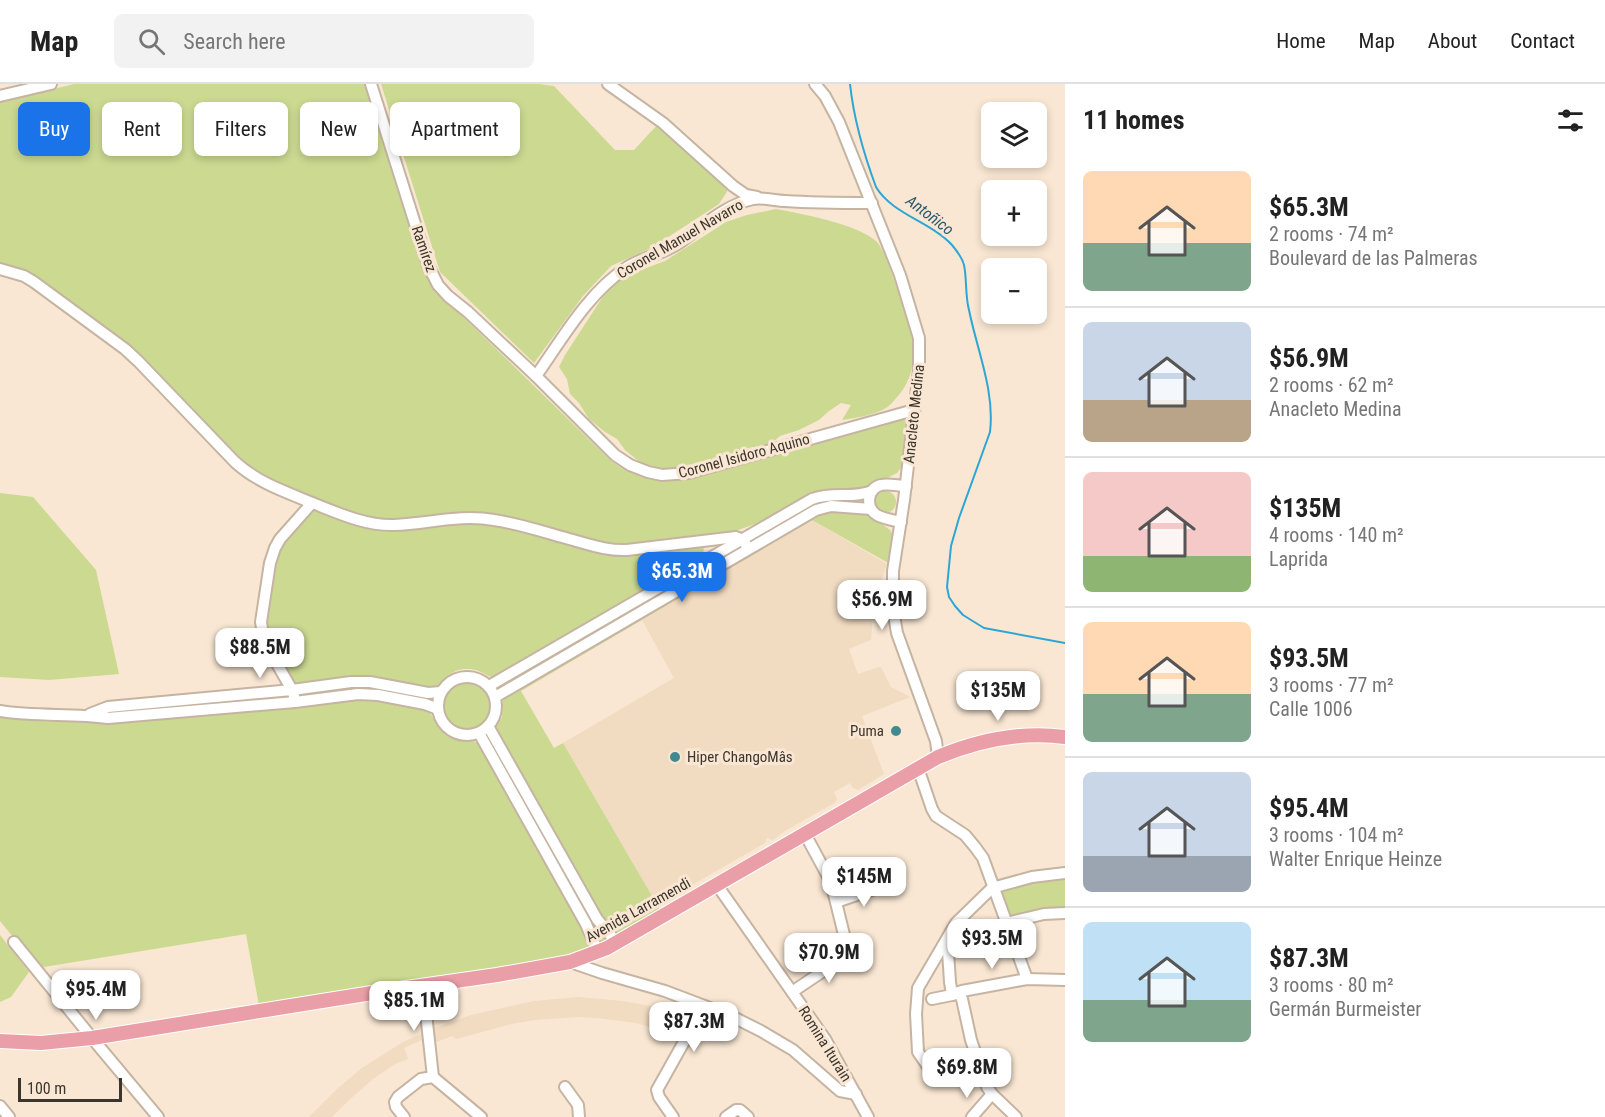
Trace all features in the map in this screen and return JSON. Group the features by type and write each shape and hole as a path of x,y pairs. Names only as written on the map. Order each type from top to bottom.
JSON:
{"main road":[{"name":"Avenida Larramendi","path":"0,1041 41,1043 92,1038 570,962 617,943 918,768 958,748 998,738 1026,735 1065,737"}],"street":[{"path":"0,96 51,84"},
{"name":"Ramírez","path":"372,84 434,279 448,296 536,376"},
{"path":"608,84 668,127 733,186 746,195 760,198"},
{"name":"Anacleto Medina","path":"815,84 836,115 900,275 918,331 920,360 906,486 893,571 894,621 936,741 939,757"},
{"name":"Coronel Manuel Navarro","path":"536,376 604,285 628,267 676,245 733,207 760,198 786,201 872,203"},
{"path":"0,269 24,276 39,285 125,349 234,462 250,475 270,486 348,516 378,524 406,524 458,517 486,519 515,524 614,550 736,537 745,544"},
{"name":"Coronel Isidoro Aquino","path":"536,376 615,455 638,468 662,475 689,473 914,410"},
{"path":"495,697 745,544 812,499 825,495 862,494 885,484 906,486"},
{"path":"872,491 869,500 871,509 878,516 901,522"},
{"path":"295,702 292,690 264,641 261,622 270,563 275,548 312,502"},
{"path":"489,686 745,544 820,508 831,506 871,509"},
{"path":"464,676 478,678 489,686 495,697 496,705 495,714 488,726 479,733 464,735 450,730 441,719 438,709 441,692 451,681 464,676"},
{"path":"87,715 108,707 361,682 428,693 441,692"},
{"path":"0,711 32,715 87,715 108,718 295,702 352,694 368,694 425,704 438,709"},
{"path":"488,726 597,919 617,943"},
{"path":"479,733 586,924 598,952"},
{"path":"918,768 933,812 938,818 961,832 983,858 1027,979"},
{"path":"792,992 847,954 848,951 828,874 805,834"},
{"path":"983,1076 935,1073 928,1068 918,1052 917,992 959,918 993,888 1032,877 1065,873"},
{"name":"Romina Iturain","path":"717,885 831,1050 868,1117"},
{"path":"836,902 883,886"},
{"path":"1006,923 1044,914 1065,913"},
{"path":"14,942 158,1117"},
{"path":"943,946 948,951 950,982 955,994 962,999 971,1041 987,1087 1016,1117"},
{"path":"570,962 602,974 665,991 751,1026 793,1050 840,1091 856,1094"},
{"path":"932,999 1027,979 1065,980"},
{"path":"423,986 433,1077 478,1116"},
{"path":"673,1117 659,1097 657,1090 704,1006"},
{"path":"404,1117 396,1107 395,1102 398,1097 420,1079 433,1077"},
{"path":"565,1087 578,1105 579,1117"},
{"path":"972,1117 992,1094"},
{"path":"0,1106 9,1117"},
{"path":"726,1117 736,1110 744,1114"}],"shaded area":[{"path":"812,520 887,564 874,602 871,640 849,649 858,674 881,667 891,687 910,697 862,716 884,774 858,790 850,783 834,792 836,802 773,840 767,838 765,843 673,896 670,892 655,901 563,743 674,678 642,620"},
{"path":"578,997 623,1001 661,1008 692,1018 681,1037 636,1023 578,1017 534,1020 456,1039 452,1036 434,1043 432,1029 471,1015 534,1001"},
{"path":"421,1034 422,1040 404,1048 408,1059 395,1064 373,1079 332,1117 309,1117 362,1068 403,1042"}],"green space":[{"path":"74,84 365,84 371,102 300,102 300,156 378,156 378,126 419,249 449,303 611,461 640,475 672,480 903,417 907,423 901,468 897,473 865,489 819,492 761,522 723,534 614,546 530,524 385,521 354,514 278,485 252,472 127,347 36,277 0,265 0,102"},
{"path":"381,84 539,84 554,86 615,150 634,150 659,123 728,190 719,204 653,247 611,266 583,296 534,363 440,272 404,156 520,156 520,102 390,102 390,113"},
{"path":"776,209 843,225 876,241 891,272 910,330 913,357 912,370 907,383 888,407 865,416 842,420 851,405 841,403 819,420 780,436 766,448 752,447 684,471 661,469 641,463 625,450 617,439 589,419 570,394 567,379 559,367 565,355 602,298 625,276 665,261 726,222"},
{"path":"885,491 895,498 896,502 889,512 885,513 875,506 874,502 881,492"},
{"path":"0,493 33,497 96,570 119,674 49,680 0,677"},
{"path":"316,509 350,522 492,523 592,549 702,546 704,549 702,557 494,678 476,670 462,669 451,674 433,689 382,680 295,686 270,646 265,631 277,551 312,510"},
{"path":"827,511 867,513 890,530 893,535 890,564 812,520 521,691 554,748 563,743 660,910 619,934 614,933 603,919 495,729 502,717 503,701 506,695 817,514"},
{"path":"467,682 484,689 491,706 484,723 467,730 450,723 443,706 450,689"},
{"path":"368,698 425,709 450,738 479,744 583,927 591,948 561,959 259,1006 246,934 38,968 0,921 0,716 30,720 96,723 295,708"},
{"path":"488,736 607,941 600,944 486,737"},
{"path":"1065,876 1065,910 1009,919 997,889"},
{"path":"0,935 29,972 11,997 0,1002"}],"waterway":[{"name":"Antoñico","path":"850,84 860,136 876,187 892,204 943,237 962,259 968,304 988,386 990,432 951,546 947,587 949,597 963,615 984,628 1065,643"}],"place":[{"name":"Puma","path":"896,731"},
{"name":"Hiper ChangoMâs","path":"675,757"}]}
